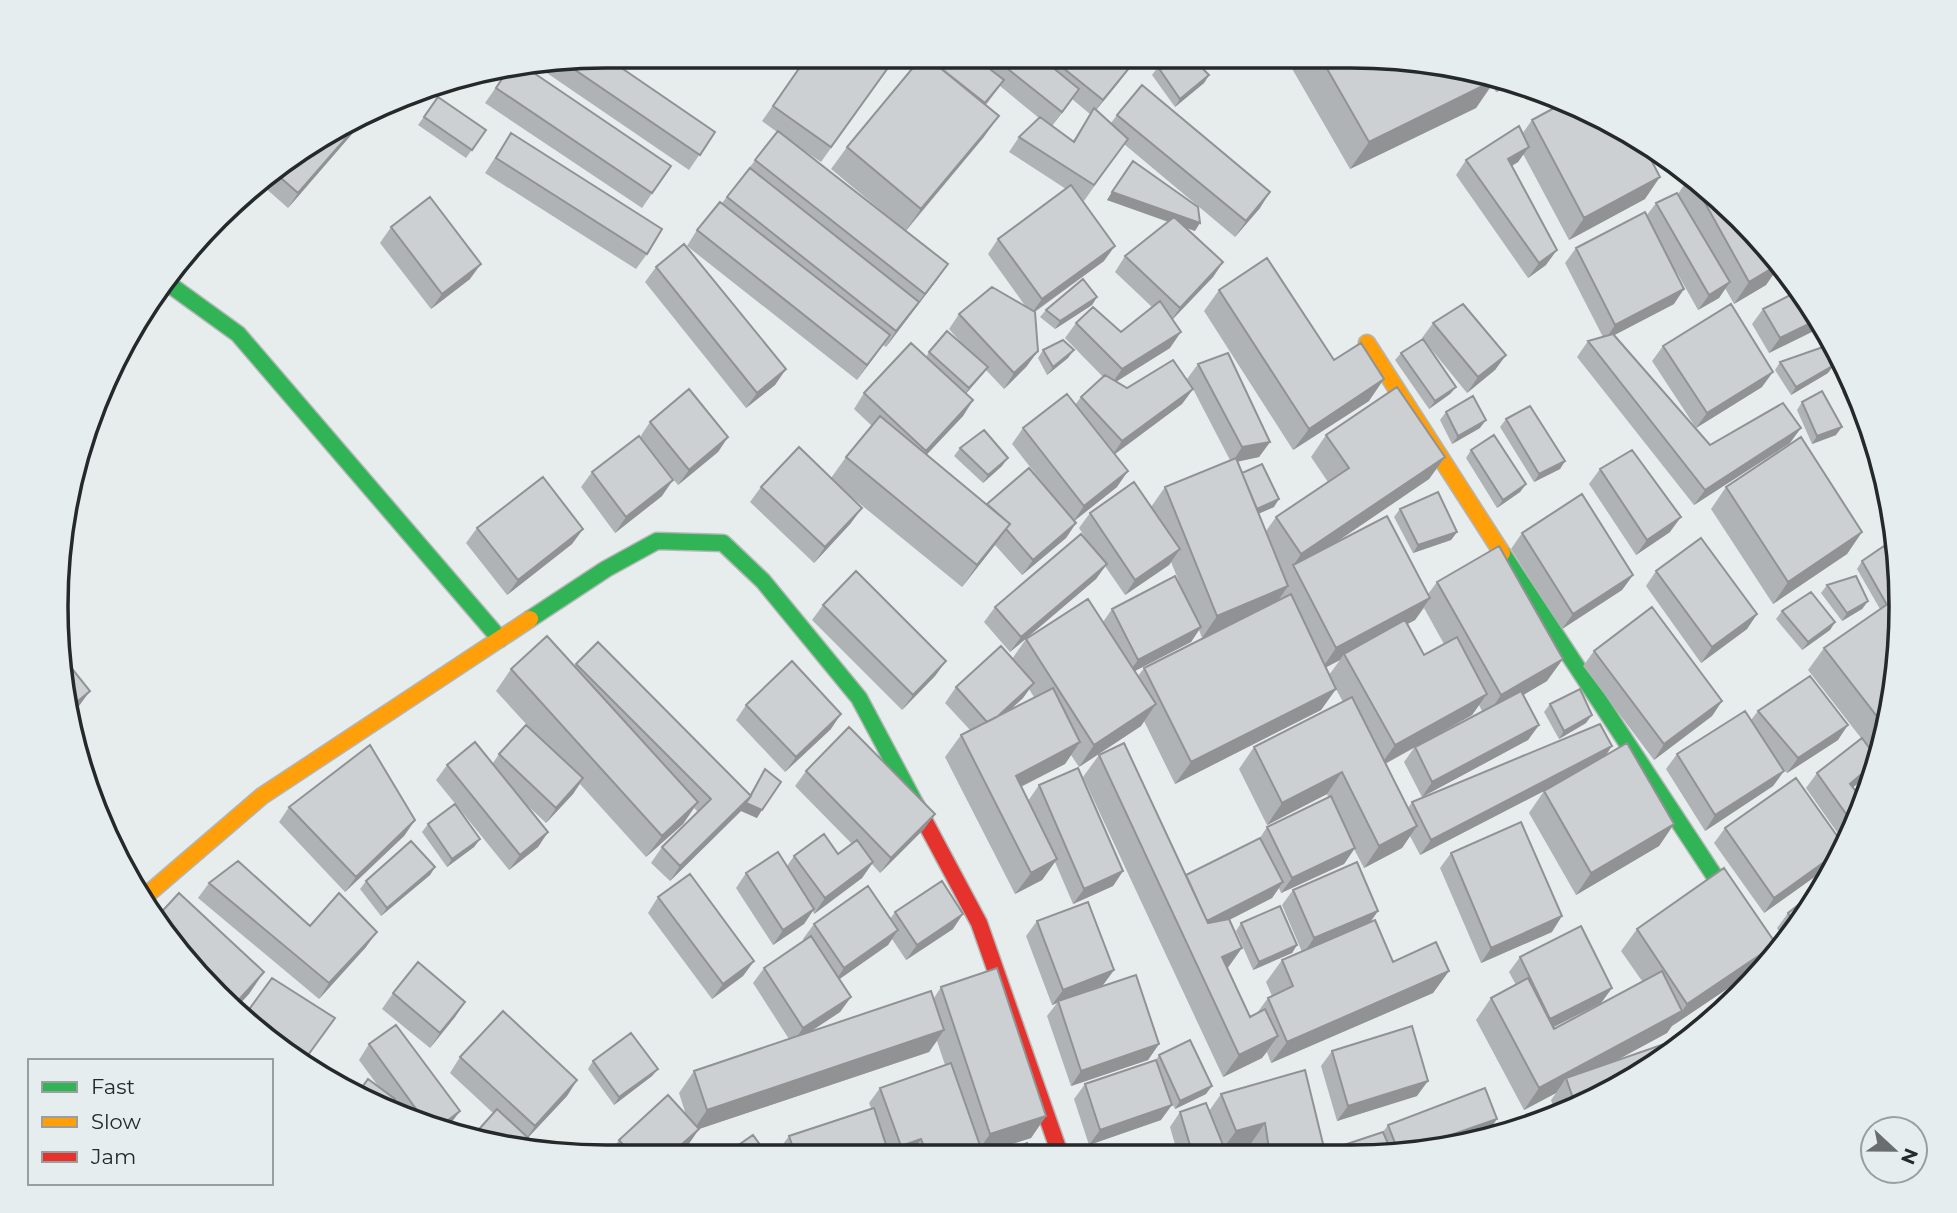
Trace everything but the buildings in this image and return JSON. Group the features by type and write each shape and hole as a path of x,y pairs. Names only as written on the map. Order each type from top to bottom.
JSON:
{"street":[{"path":"173,287 238,334 500,639"},
{"path":"1367,343 1575,666 1727,895 1766,948"},
{"path":"150,892 262,796 606,569 657,541 723,543 763,581 859,698 979,923 1057,1145"}],"traffic: fast":[{"path":"173,287 238,334 500,639"},
{"path":"530,619 606,569 657,541 723,543 763,581 859,698 916,805"},
{"path":"1502,553 1727,895 1767,947"}],"traffic: slow":[{"path":"1367,343 1502,553"},
{"path":"150,892 262,796 530,619"}],"traffic: jam":[{"path":"916,805 979,923 1057,1145"}]}
